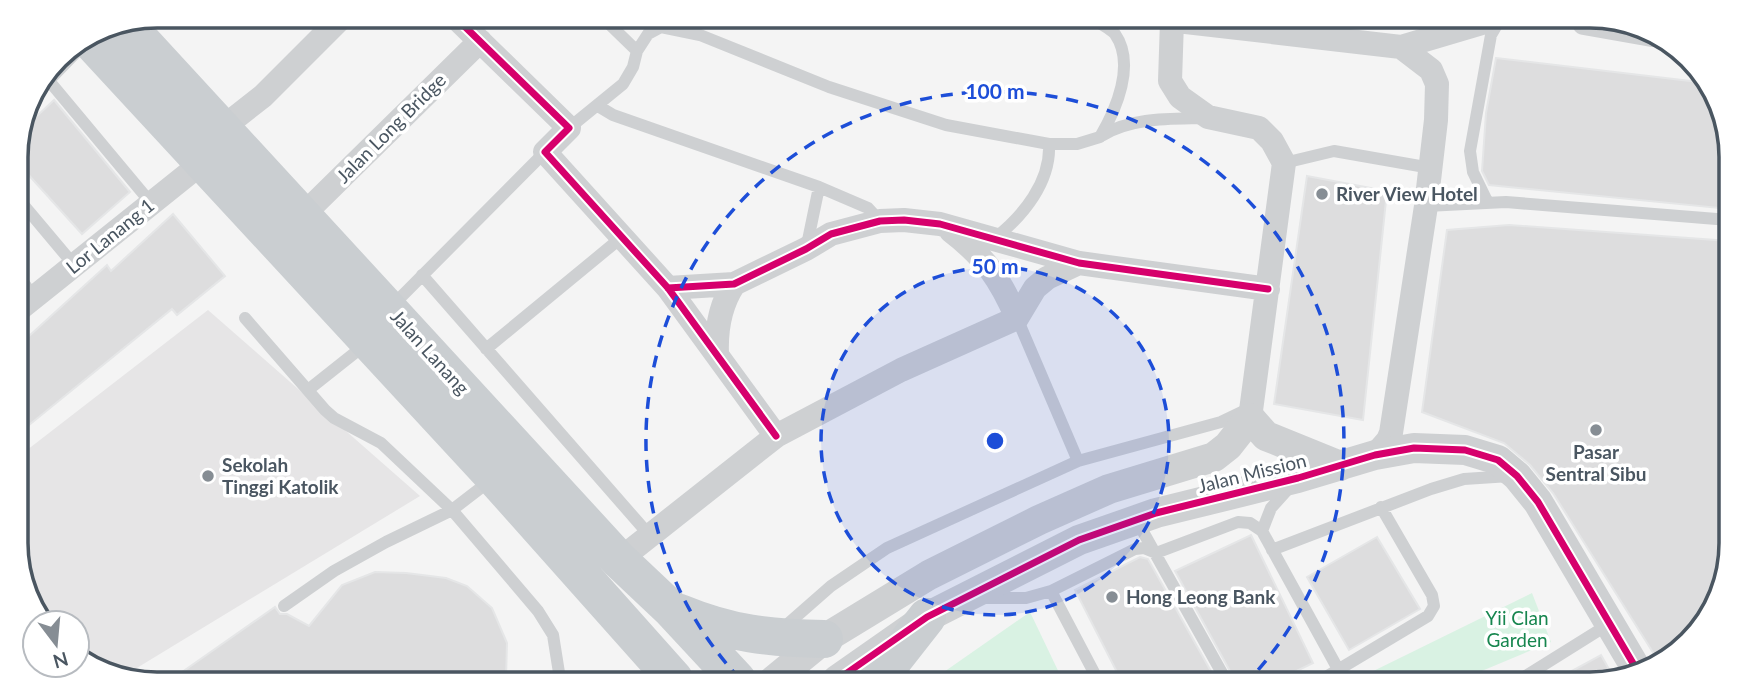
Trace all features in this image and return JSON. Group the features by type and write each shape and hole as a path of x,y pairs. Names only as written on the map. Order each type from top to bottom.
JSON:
{"main road":[{"name":"Jalan Lanang","path":"131,30 620,560 672,610 730,672"},
{"name":"Jalan Lanang","path":"94,45 494,477 668,672"},
{"path":"672,610 714,627 774,637 824,639"},
{"path":"885,672 927,617"}],"street":[{"path":"221,129 263,96 331,28"},
{"path":"466,28 569,128 545,152 668,288 776,436"},
{"path":"1174,28 1170,81 1180,97 1208,117 1259,128 1272,141 1284,163 1251,413 1266,436 1340,466"},
{"path":"1236,28 1401,47 1465,28"},
{"name":"Jalan Long Bridge","path":"303,215 480,41"},
{"path":"1375,455 1391,433 1426,206 1437,84 1431,70 1401,47"},
{"name":"Lor Lanang 1","path":"28,302 203,162"},
{"path":"668,288 734,284 831,234 880,221 904,220 944,225 1079,263 1268,289"},
{"path":"944,225 982,257 1005,291 1017,318"},
{"path":"620,560 776,436 901,370 1017,318 1035,288 1047,278 1079,263"},
{"path":"717,354 718,323 734,284"},
{"name":"Jalan Mission","path":"784,672 824,639 929,575 1039,520 1109,489 1214,457 1228,446 1251,413"},
{"name":"Jalan Mission","path":"848,672 927,617 1079,540 1156,513 1298,478 1375,455 1414,449 1465,450 1498,460 1517,476 1538,502 1634,664"},
{"path":"1614,631 1644,660"}],"lane":[{"path":"613,28 637,51"},
{"path":"569,128 623,84 637,51 648,34 659,28"},
{"path":"677,28 701,35 829,87 946,125 1049,144 1077,144 1132,123 1208,117"},
{"path":"1100,137 1113,116 1124,72 1115,34 1107,28"},
{"path":"1488,203 1473,172 1470,151 1491,35 1495,28"},
{"path":"50,85 151,203"},
{"path":"598,106 613,115 819,187 868,208 880,221"},
{"path":"995,238 1021,214 1037,192 1050,160 1049,144"},
{"path":"1284,163 1334,151 1431,168"},
{"path":"390,308 545,152"},
{"path":"806,249 819,187"},
{"path":"1426,206 1506,202 1719,219"},
{"path":"28,210 74,265"},
{"path":"486,349 622,237"},
{"path":"422,275 651,537"},
{"path":"245,318 334,418 381,443 452,510 543,619 553,635 559,672"},
{"path":"1017,318 1078,461"},
{"path":"308,390 369,342"},
{"path":"774,637 831,586 887,548 1078,461 1251,413"},
{"path":"1272,550 1464,479 1517,476"},
{"path":"284,606 345,565 452,510 494,477"},
{"path":"1262,531 1271,508 1298,478"},
{"path":"1334,672 1428,616 1434,606 1432,595 1381,508"},
{"path":"1138,521 1221,672"},
{"path":"964,598 1026,598 1051,591 1135,549 1144,548 1156,553 1238,522 1250,523 1262,531 1338,670"},
{"path":"1051,591 1095,672"},
{"path":"1538,672 1614,631"}],"shaded area":[{"name":"Sekolah Tinggi Katolik","path":"208,310 420,496 134,670 91,654 91,609 46,609 30,568 28,449"}],"green space":[{"name":"Yii Clan Garden","path":"1532,593 1551,642 1479,672 1371,672"},
{"path":"1030,612 1059,672 944,672"}],"building":[{"path":"1496,58 1695,82 1715,123 1719,157 1719,208 1489,185 1482,171 1486,113"},
{"path":"54,100 130,192 82,234 28,174 28,148 33,119"},
{"path":"1307,176 1387,191 1363,420 1274,404"},
{"path":"173,214 225,276 177,315 172,309 28,426 28,337 107,265 111,271"},
{"name":"Pasar Sentral Sibu","path":"1509,225 1719,240 1717,568 1706,600 1692,622 1669,645 1654,655 1553,493 1530,465 1504,443 1422,412 1447,230"},
{"path":"1251,535 1313,663 1295,672 1231,672 1175,571"},
{"path":"1377,537 1420,609 1349,650 1307,577"},
{"path":"1140,557 1148,559 1211,672 1117,672 1075,590"},
{"path":"375,572 446,578 467,586 492,608 507,643 506,672 182,672 275,607 280,614 287,614 309,626 342,585"},
{"path":"1601,655 1610,671 1599,672 1570,672"}],"cycle path":[{"path":"466,28 569,128 545,152 668,288 776,436"},
{"path":"668,288 734,284 831,234 880,221 904,220 940,224 1079,263 1268,289"},
{"path":"848,672 927,617 1079,540 1156,513 1298,478 1375,455 1414,448 1465,450 1498,460 1517,476 1538,502 1634,664"}],"place":[{"name":"River View Hotel","path":"1322,194"},
{"name":"Pasar Sentral Sibu","path":"1596,430"},
{"name":"Sekolah Tinggi Katolik","path":"208,476"},
{"name":"Hong Leong Bank","path":"1112,597"}]}
